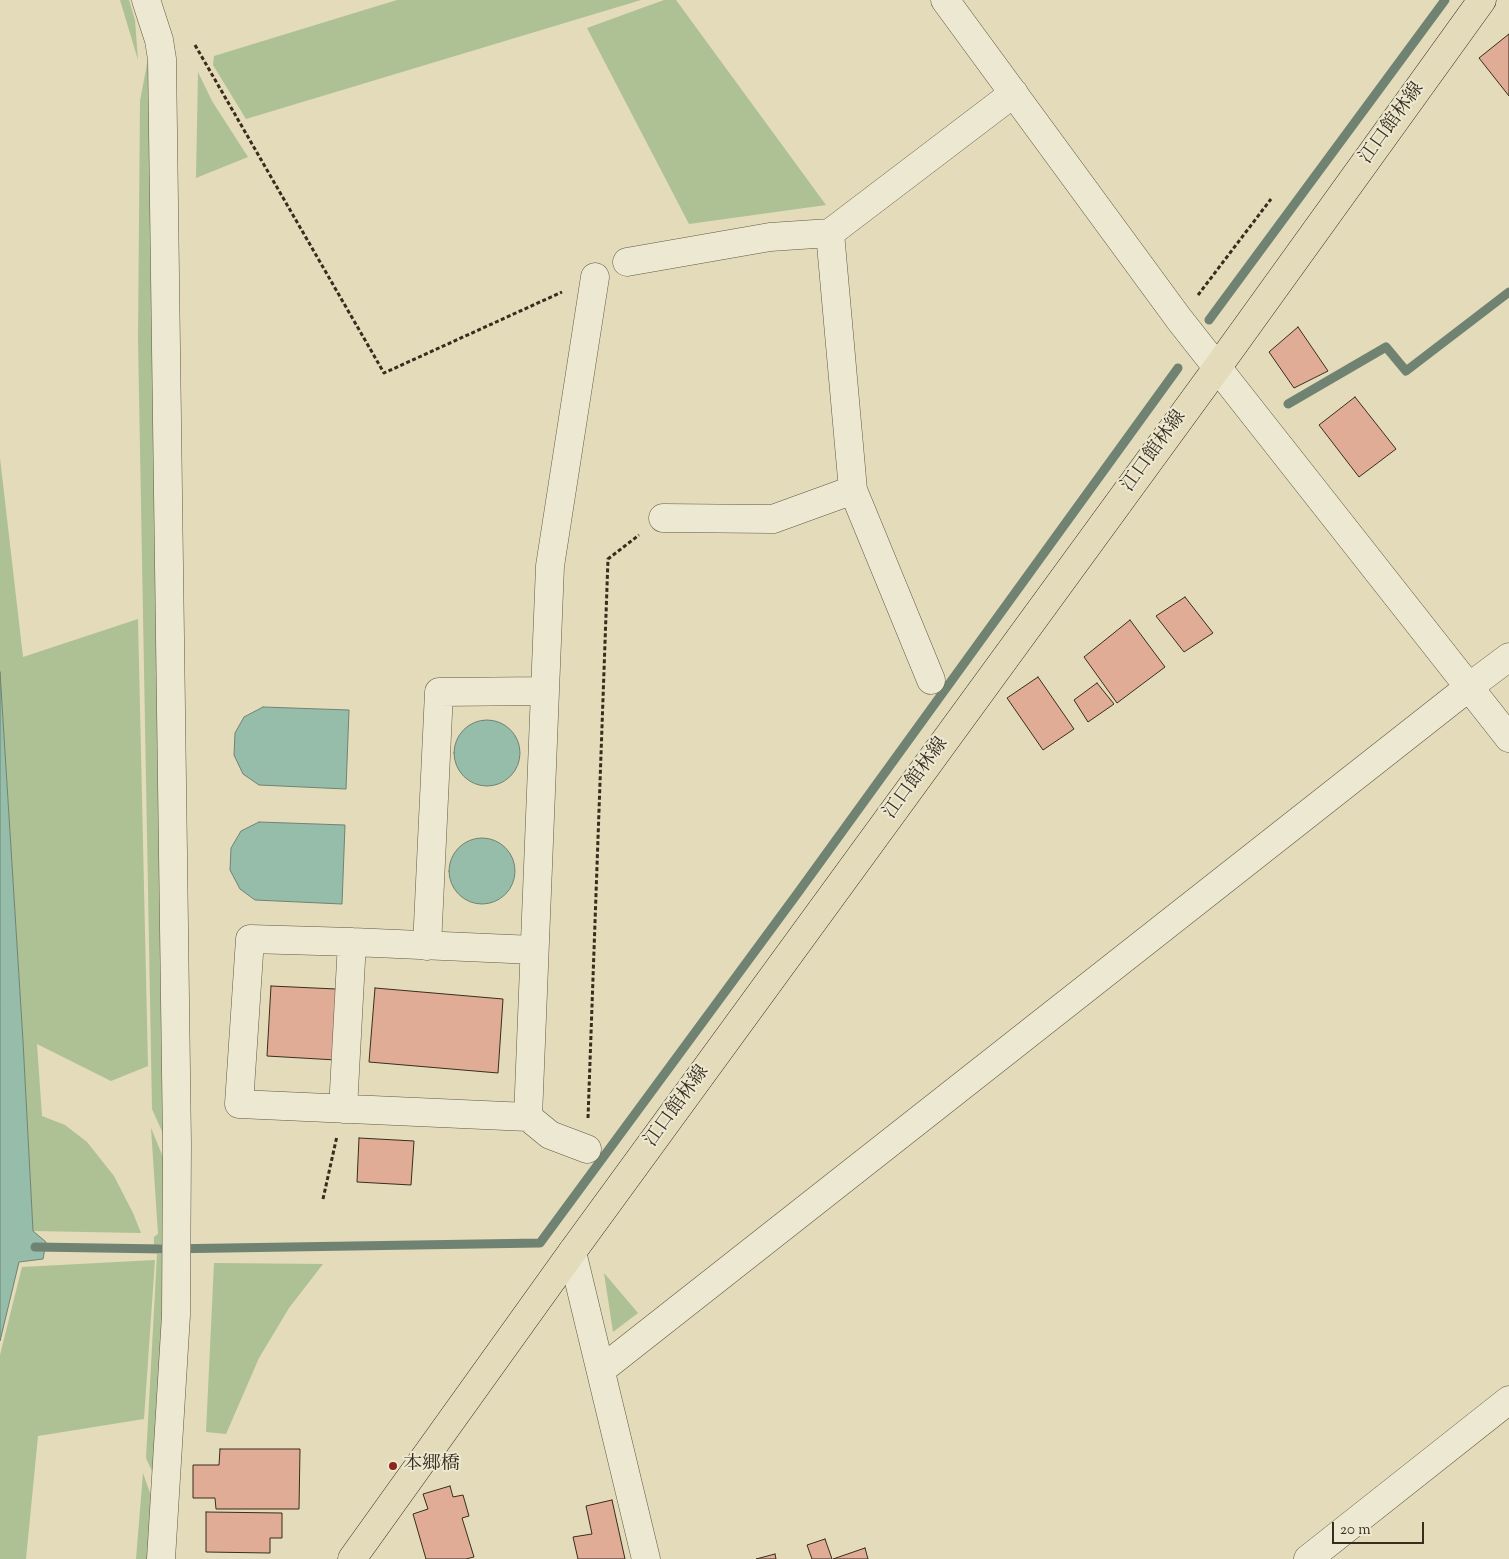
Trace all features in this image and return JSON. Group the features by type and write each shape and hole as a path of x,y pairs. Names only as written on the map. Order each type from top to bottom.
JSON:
{"main road":[{"name":"江口館林線","path":"352,1559 572,1252 1217,368 1482,0"}],"street":[{"path":"146,0 159,40 162,59 178,1144 176,1314 161,1559"},
{"path":"946,0 1179,319 1509,738"},
{"path":"627,262 770,237 830,233 1014,93"},
{"path":"830,233 853,490 931,680"},
{"path":"528,1117 550,566 595,277"},
{"path":"663,518 773,519 853,490"},
{"path":"601,1370 1509,657"},
{"path":"427,946 439,692 544,690"},
{"path":"534,950 250,938 239,1104 528,1117 550,1135 587,1149"},
{"path":"343,1109 352,942"},
{"path":"572,1252 646,1559"},
{"path":"1308,1559 1509,1400"}],"path":[{"path":"195,45 384,373 595,277"},
{"path":"1179,319 1271,200"},
{"path":"587,1149 608,559 663,518"},
{"path":"323,1199 343,1109"}],"shaded area":[{"path":"120,0 129,0 135,20 138,60"},
{"path":"397,0 641,0 246,119 213,65 214,56"},
{"path":"664,0 676,0 826,205 689,224 587,28"},
{"path":"152,38 174,1158 152,1109 138,339 140,101"},
{"path":"198,72 212,101 248,157 196,178"},
{"path":"0,458 23,657 138,619 148,1066 111,1081 37,1044 42,1116 65,1125 87,1142 114,1176 141,1233 33,1231 0,672"},
{"path":"0,672 33,1231 46,1242 43,1259 19,1262 0,1341"},
{"path":"263,707 349,710 346,789 259,785 243,774 234,755 235,733 244,717"},
{"path":"481,720 493,720 505,725 515,735 520,747 518,766 505,781 493,786 481,786 469,781 459,771 454,759 454,747 459,735 469,725"},
{"path":"259,822 345,825 342,904 255,900 240,889 230,870 231,848 241,831"},
{"path":"476,838 488,838 500,843 510,853 515,865 513,884 500,899 488,904 476,904 464,899 454,889 449,877 449,865 454,853 464,843"},
{"path":"151,1128 172,1179 172,1243 154,1245 154,1237 158,1234"},
{"path":"157,1254 170,1254 161,1491 146,1458"},
{"path":"155,1260 144,1419 38,1436 26,1559 0,1559 0,1355 22,1267"},
{"path":"214,1263 323,1264 289,1308 259,1358 226,1434 206,1432"},
{"path":"604,1273 638,1313 613,1332"},
{"path":"143,1473 158,1516 156,1559 136,1559"}],"building":[{"path":"1509,34 1509,96 1479,58"},
{"path":"1298,327 1328,371 1294,388 1269,352"},
{"path":"1355,397 1396,449 1359,477 1319,425"},
{"path":"1185,597 1213,633 1184,652 1156,616"},
{"path":"1130,620 1165,667 1117,703 1084,657"},
{"path":"1038,677 1074,729 1043,750 1007,698"},
{"path":"1097,683 1114,704 1088,722 1074,700"},
{"path":"271,986 336,989 336,1060 267,1056"},
{"path":"375,988 503,999 498,1073 369,1062"},
{"path":"359,1138 414,1141 411,1185 357,1182"},
{"path":"220,1449 300,1449 299,1509 216,1509 215,1498 193,1498 193,1465 219,1465"},
{"path":"450,1486 453,1497 463,1495 469,1516 462,1518 474,1557 466,1559 426,1559 413,1514 428,1509 423,1494"},
{"path":"612,1500 625,1559 578,1559 573,1537 592,1534 586,1506"},
{"path":"206,1512 282,1513 282,1538 270,1538 270,1553 206,1552"},
{"path":"825,1539 832,1559 812,1559 807,1545"},
{"path":"865,1548 868,1559 833,1559"},
{"path":"775,1554 776,1559 756,1559"}],"waterway":[{"path":"1209,320 1445,0"},
{"path":"1288,404 1386,347 1406,371 1509,292"},
{"path":"35,1247 164,1249 540,1243 797,894 1178,368"}],"place":[{"name":"本郷橋","path":"393,1466"}]}
